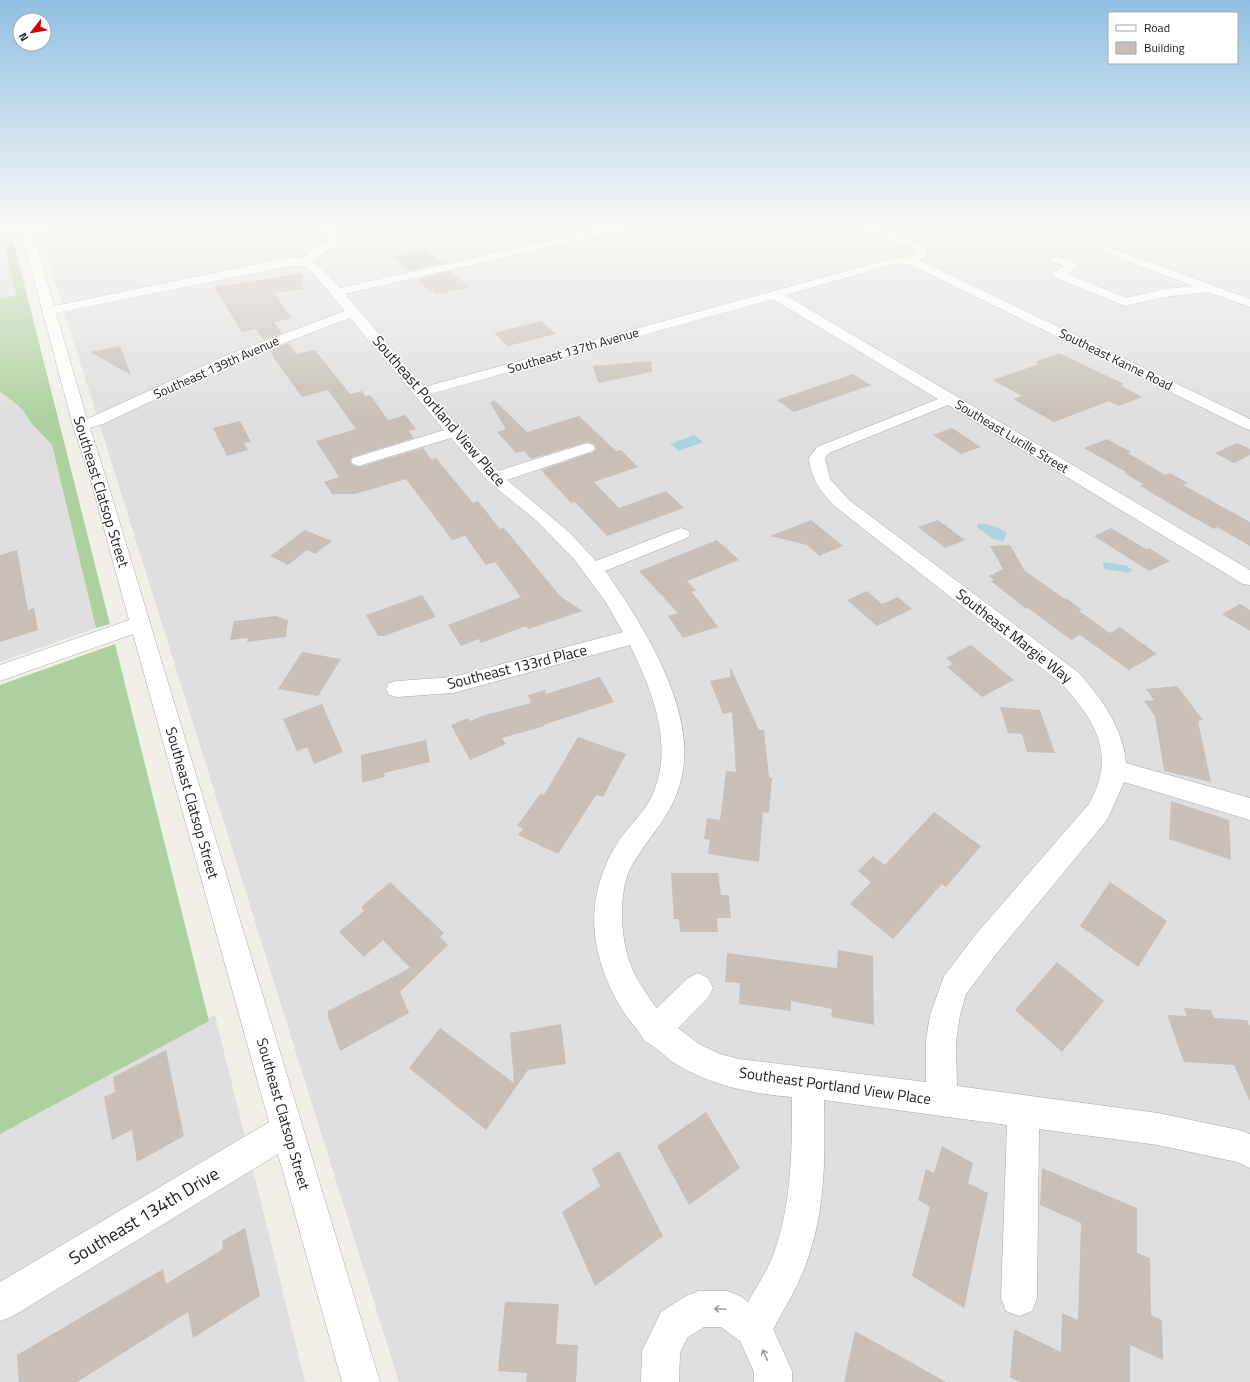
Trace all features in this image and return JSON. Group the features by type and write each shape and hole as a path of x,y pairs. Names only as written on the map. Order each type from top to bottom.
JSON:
{"street":[{"name":"Southeast Clatsop Street","path":"43,288 81,426 361,1382"},
{"path":"49,311 158,288"},
{"name":"Southeast Portland View Place","path":"334,288 352,313 495,478 544,518 593,569 616,600 636,636 660,689 671,721 674,752 670,783 656,813 631,845 616,870 608,898 608,936 619,974 631,1000 655,1030 684,1052 715,1067 750,1077 808,1082 1158,1129 1239,1146 1250,1151"},
{"path":"337,292 352,288"},
{"name":"Southeast 137th Avenue","path":"421,392 794,288"},
{"name":"Southeast Kanne Road","path":"970,288 1250,425"},
{"path":"1093,288 1125,302 1164,293 1202,288"},
{"path":"1207,288 1250,304"},
{"name":"Southeast Lucille Street","path":"774,294 1250,579"},
{"name":"Southeast 139th Avenue","path":"81,426 98,421 232,358 352,313"},
{"name":"Southeast Margie Way","path":"942,1100 940,1041 945,1015 954,986 987,943 1098,812 1110,790 1115,770 1113,753 1106,729 1091,702 1071,679 843,504 823,484 818,472 816,458 823,450 950,400"},
{"path":"359,461 455,432"},
{"path":"495,478 587,448"},
{"path":"593,569 681,534"},
{"path":"0,673 140,624"},
{"name":"Southeast 133rd Place","path":"397,689 453,685 636,636"},
{"path":"1115,770 1250,809"},
{"path":"655,1030 698,988"},
{"path":"753,1328 778,1285 791,1257 803,1208 809,1159 808,1082"},
{"path":"1019,1298 1023,1111"},
{"name":"Southeast 134th Drive","path":"0,1303 287,1130"},
{"path":"660,1382 661,1350 674,1325 699,1309 727,1309 753,1328 773,1372 773,1382"}],"shaded area":[{"path":"0,288 15,288 16,295 0,299"},
{"path":"57,288 1250,288 1250,1382 399,1382"},
{"path":"0,391 22,409 32,424 52,445 96,628 0,662"},
{"path":"215,1015 305,1382 0,1382 0,1119"}],"green space":[{"path":"15,288 25,288 110,624 96,628 52,445 32,424 22,409 0,391 0,299 16,295"},
{"path":"115,644 209,1021 0,1134 0,685"}],"water":[{"path":"694,435 703,442 679,451 670,444"},
{"path":"979,523 994,526 1007,533 1003,541 993,539 977,527"},
{"path":"1103,562 1128,566 1128,568 1131,568 1132,572 1129,571 1129,573 1104,569"}],"building":[{"path":"215,288 304,288 274,293 292,318 274,322 282,333 263,340 256,329 242,332"},
{"path":"426,288 463,288 436,295 433,292 431,293"},
{"path":"541,321 556,334 508,346 494,333"},
{"path":"288,343 296,354 315,350 350,394 362,391 365,396 370,395 388,420 405,415 416,429 409,431 414,438 353,457 350,460 352,465 359,467 423,448 432,460 436,458 473,503 478,501 500,529 504,528 561,597 583,611 528,629 526,626 481,643 479,639 461,646 448,625 521,597 495,562 486,565 465,536 452,540 406,479 355,494 332,494 324,482 339,477 316,441 356,429 328,390 302,397 273,357 270,350"},
{"path":"120,346 131,375 90,352"},
{"path":"1059,353 1124,384 1120,385 1142,397 1119,406 1109,401 1054,422 1013,399 1022,396 993,380 1039,364 1035,362"},
{"path":"651,361 652,372 598,383 593,366"},
{"path":"853,374 871,385 794,412 777,400"},
{"path":"494,400 527,432 579,416 616,451 621,450 638,467 594,482 619,508 666,491 684,508 607,536 575,502 571,503 541,470 593,452 596,449 594,444 587,442 531,459 524,451 516,453 497,432 506,429 490,403"},
{"path":"240,421 251,442 244,443 248,450 227,456 213,428"},
{"path":"952,428 981,447 961,454 933,435"},
{"path":"1107,439 1131,452 1128,453 1165,475 1170,473 1188,483 1183,485 1250,522 1250,546 1217,527 1214,529 1189,515 1140,486 1143,484 1124,473 1126,472 1084,448"},
{"path":"1237,443 1250,449 1250,455 1234,463 1215,453"},
{"path":"811,520 843,546 819,556 807,545 770,536"},
{"path":"938,520 965,540 945,548 918,527"},
{"path":"1111,528 1146,549 1149,548 1170,561 1149,571 1094,536"},
{"path":"305,530 332,541 315,554 307,550 288,565 270,556"},
{"path":"717,540 739,560 687,581 696,590 692,592 718,627 683,638 668,616 678,613 639,571"},
{"path":"1010,545 1025,571 1065,599 1066,598 1082,610 1079,611 1110,633 1120,627 1157,654 1129,670 1080,635 1071,640 1028,608 1026,609 991,581 994,580 989,576 1003,569 990,546"},
{"path":"17,550 28,610 34,608 38,630 0,642 0,555"},
{"path":"867,591 882,604 898,597 912,609 877,626 847,600"},
{"path":"422,595 436,617 384,636 378,636 366,615"},
{"path":"1240,604 1250,610 1250,631 1222,614"},
{"path":"276,616 288,620 286,637 247,642 248,638 230,640 234,621"},
{"path":"971,645 1014,680 982,697 947,667 953,664 946,658"},
{"path":"302,652 341,659 318,696 278,689"},
{"path":"730,668 759,730 764,730 769,777 772,778 769,813 763,812 759,862 708,854 710,840 704,839 707,818 720,820 726,771 736,772 732,712 723,714 710,681 730,677"},
{"path":"600,677 614,702 543,725 545,726 502,738 506,744 470,760 451,725 468,718 470,721 482,716 531,703 528,695 545,690 546,694"},
{"path":"1177,686 1203,720 1198,721 1211,782 1164,771 1155,716 1144,701 1154,700 1146,689"},
{"path":"322,704 343,752 314,764 307,747 297,751 283,719"},
{"path":"1000,707 1040,710 1055,753 1027,752 1022,734 1008,733"},
{"path":"578,737 626,754 603,797 596,795 558,854 518,835 523,829 517,826 540,794 544,795"},
{"path":"426,740 430,762 384,773 385,777 362,783 361,755"},
{"path":"1171,801 1229,820 1231,860 1169,839"},
{"path":"934,812 981,846 946,887 942,884 893,939 850,904 871,882 858,871 873,856 885,865"},
{"path":"671,873 718,873 721,895 729,895 731,918 717,918 718,932 680,932 679,919 674,919"},
{"path":"390,882 444,933 440,937 448,945 400,992 409,1013 340,1051 328,1017 328,1011 410,968 383,940 364,957 339,932 364,911 361,907"},
{"path":"1110,882 1167,921 1138,967 1080,926"},
{"path":"838,950 873,956 874,1025 831,1017 832,1009 791,1001 791,1011 739,1004 740,983 725,982 727,953 837,968"},
{"path":"1057,962 1104,1001 1062,1052 1015,1010"},
{"path":"1184,1008 1211,1010 1214,1018 1247,1020 1250,1026 1250,1102 1234,1065 1184,1062 1167,1015 1187,1016"},
{"path":"561,1024 566,1064 528,1070 486,1130 409,1068 440,1028 514,1083 510,1033"},
{"path":"166,1050 184,1136 137,1162 132,1130 112,1140 104,1097 115,1092 113,1077"},
{"path":"706,1112 740,1168 689,1205 657,1146"},
{"path":"942,1146 973,1163 968,1183 988,1193 964,1308 912,1276 930,1207 918,1200 926,1169 934,1173"},
{"path":"619,1151 663,1236 595,1286 562,1212 600,1186 592,1169"},
{"path":"1042,1168 1137,1208 1137,1253 1150,1258 1151,1315 1162,1320 1163,1360 1130,1345 1130,1382 1020,1382 1010,1377 1014,1329 1061,1352 1062,1313 1078,1320 1081,1223 1040,1205"},
{"path":"245,1228 260,1296 193,1338 188,1312 77,1382 19,1382 17,1355 163,1269 166,1284 223,1249 222,1241"},
{"path":"505,1302 559,1304 556,1344 578,1345 576,1382 526,1382 527,1373 498,1371"},
{"path":"855,1331 946,1382 844,1382"}]}
